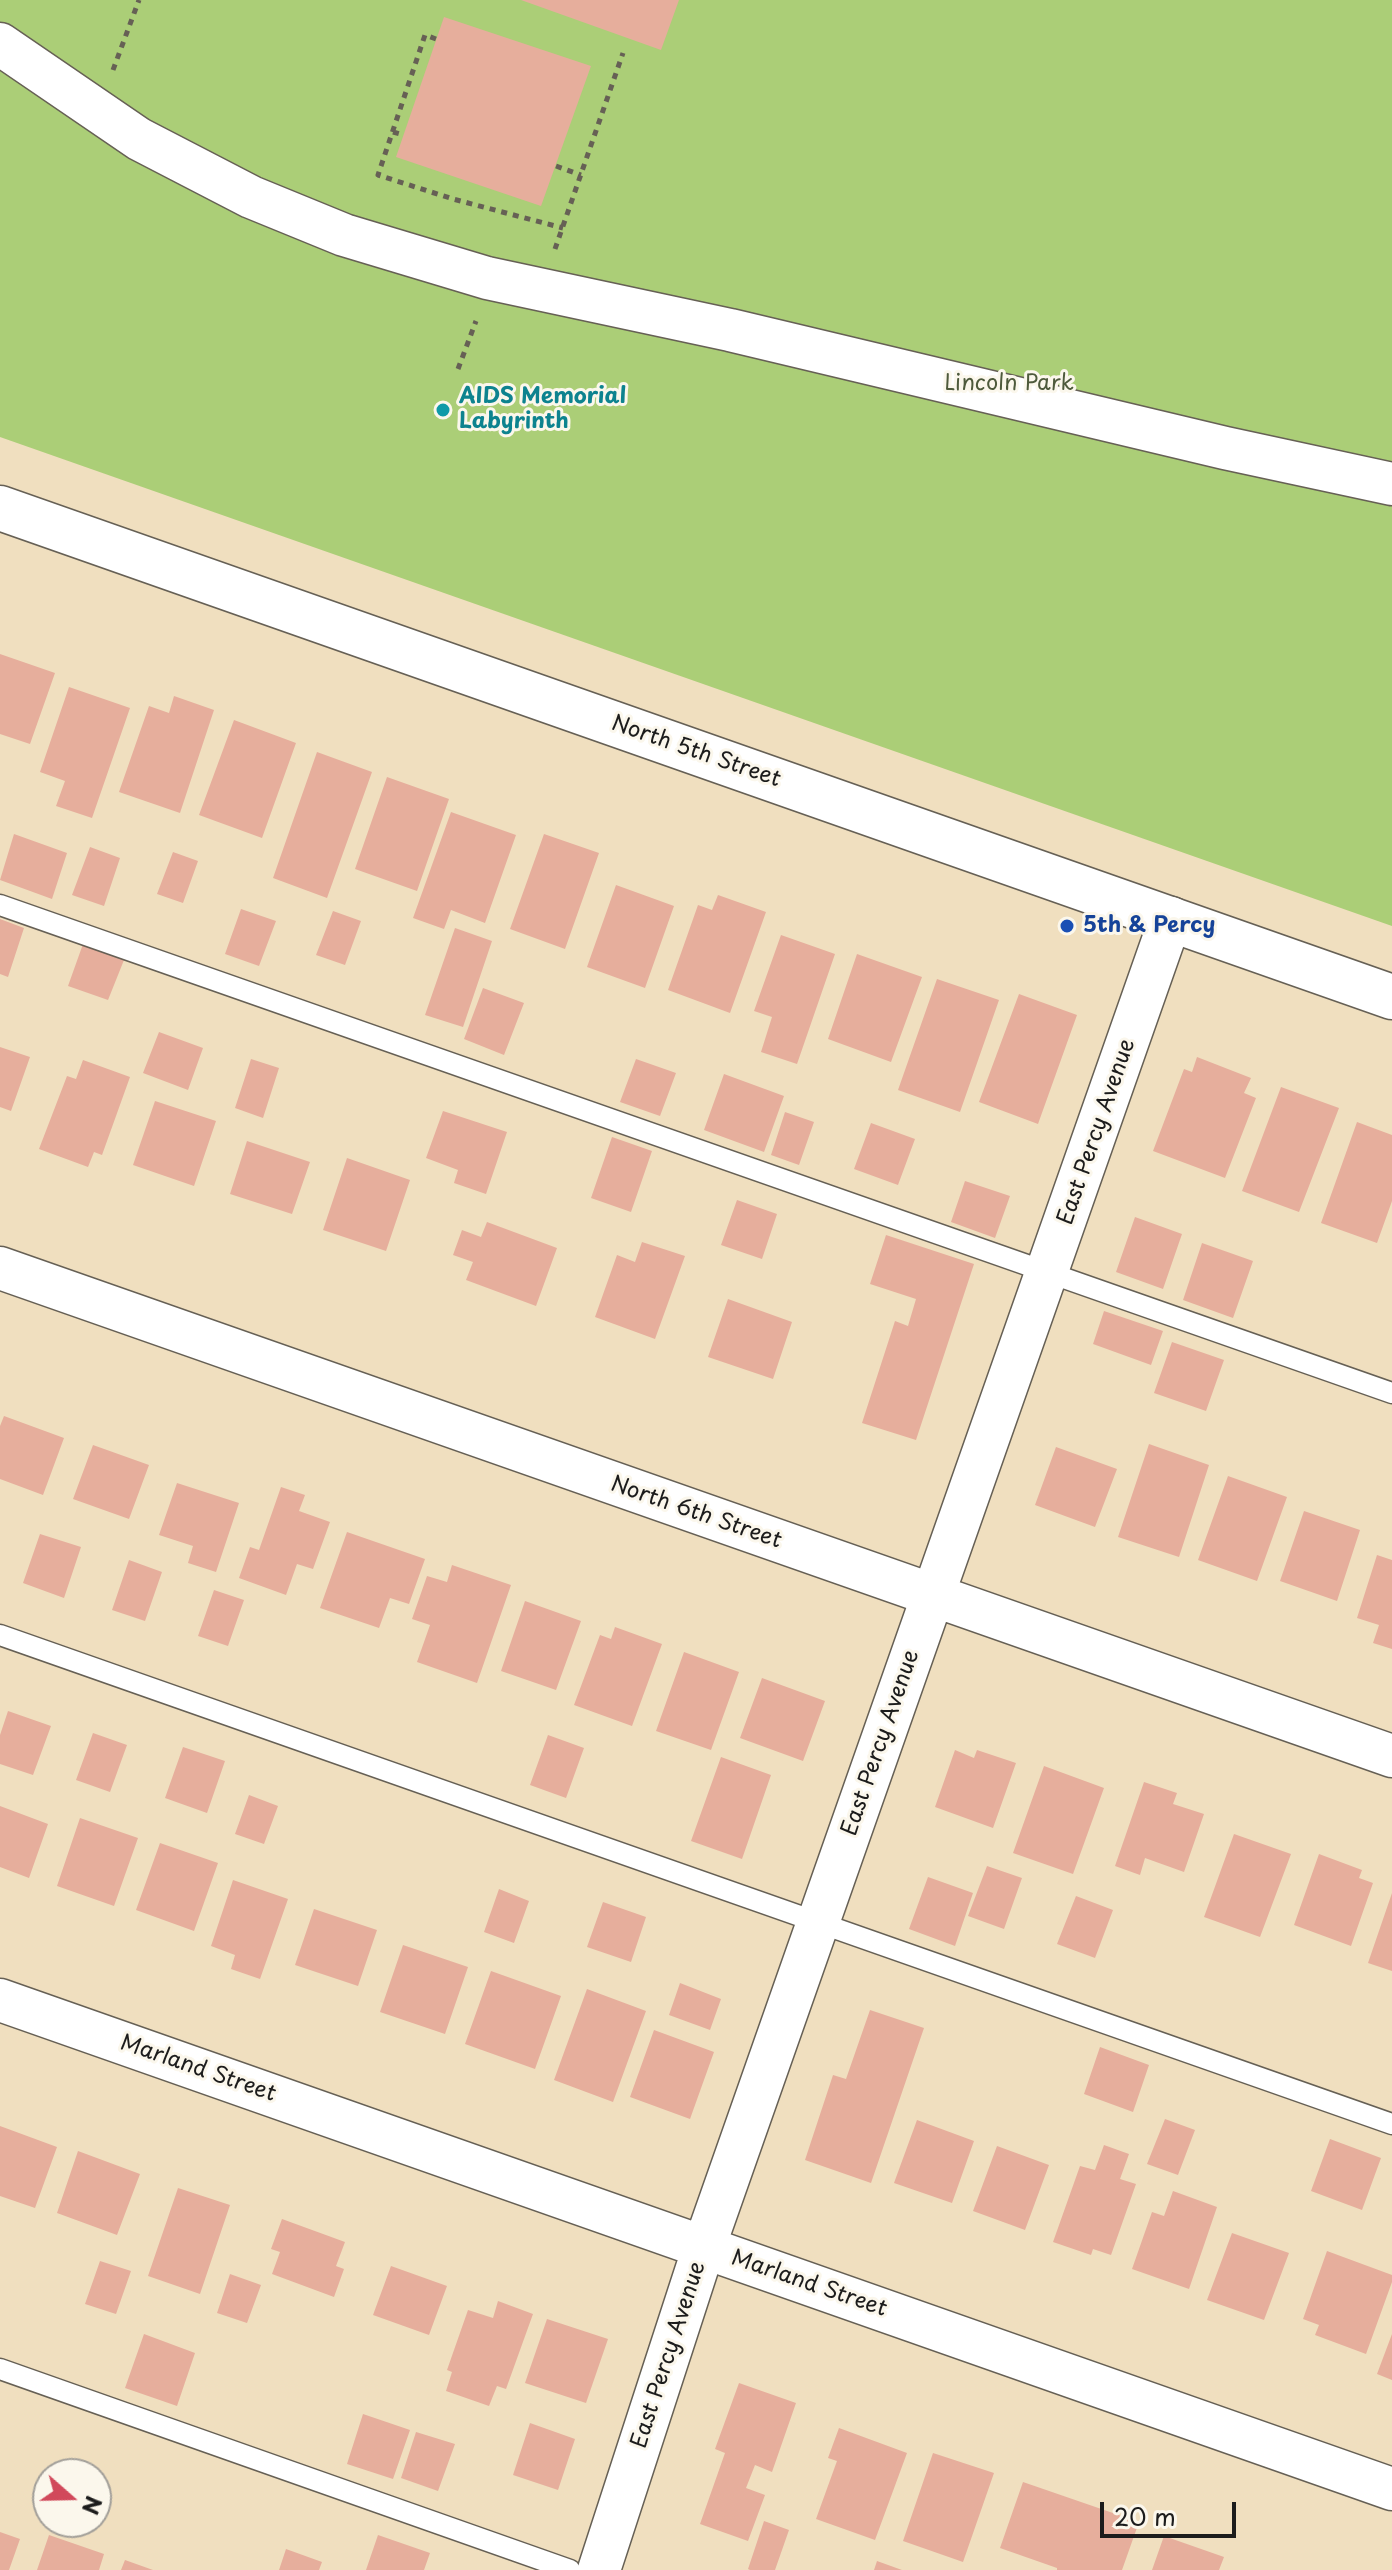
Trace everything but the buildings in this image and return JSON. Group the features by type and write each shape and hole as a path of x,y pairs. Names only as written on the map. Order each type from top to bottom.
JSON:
{"main road":[{"name":"North 5th Street","path":"0,508 1392,997"}],"street":[{"path":"0,44 139,139 251,197 344,235 487,278 730,330 1225,448 1392,484"},
{"name":"East Percy Avenue","path":"599,2570 704,2247 1171,918"},
{"name":"North 6th Street","path":"0,1268 1392,1756"},
{"name":"Marland Street","path":"0,2000 1392,2489"}],"lane":[{"path":"0,905 1392,1393"},
{"path":"0,1635 1392,2124"},
{"path":"0,2369 570,2570"}],"path":[{"path":"98,111 139,0"},
{"path":"436,39 425,35 378,175 453,199 563,228"},
{"path":"554,252 623,53"},
{"path":"393,132 404,135"},
{"path":"556,166 581,175"},
{"path":"458,369 478,314"}],"green space":[{"name":"Lincoln Park","path":"0,0 1392,0 1392,926 0,437"}],"place":[{"name":"AIDS Memorial Labyrinth","path":"443,410"},
{"name":"5th & Percy","path":"1067,926"}]}
